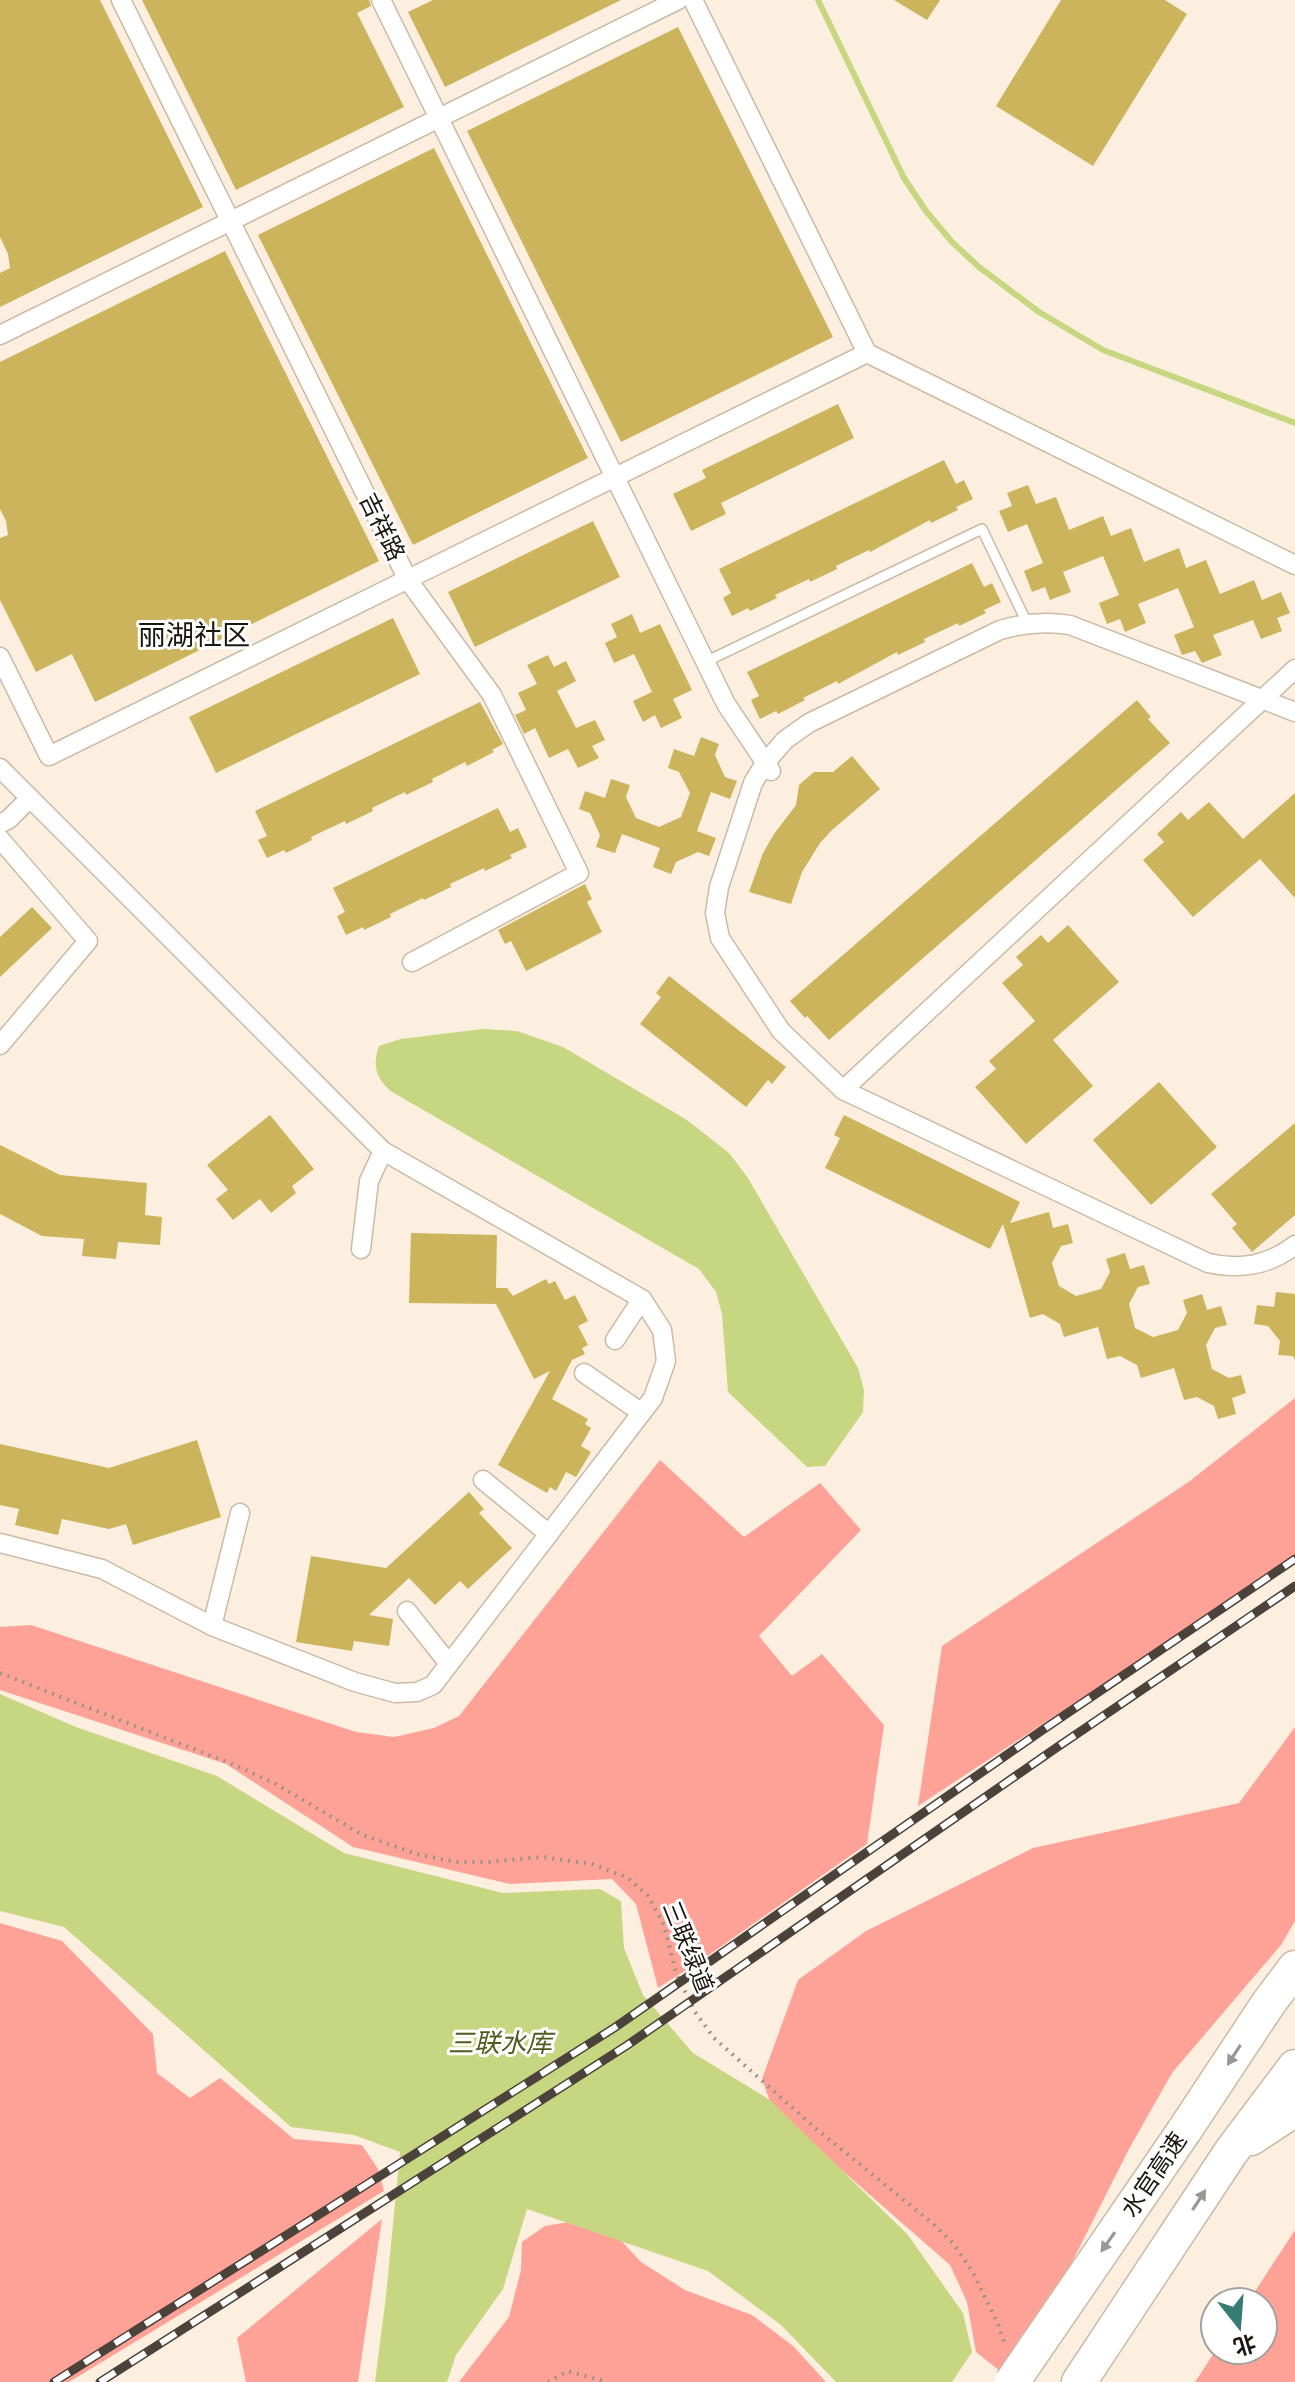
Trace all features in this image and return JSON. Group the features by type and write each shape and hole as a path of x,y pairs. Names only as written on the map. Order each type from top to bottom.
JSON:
{"highway":[{"path":"1268,2004 1295,1953"},
{"name":"水官高速","path":"1012,2382 1295,1968"},
{"path":"1079,2382 1231,2152 1295,2067"},
{"path":"1231,2152 1295,2109"}],"street":[{"name":"吉祥路","path":"121,0 408,580 492,695 579,873 412,962"},
{"path":"381,0 726,704 769,768"},
{"path":"0,335 678,0"},
{"path":"693,0 867,353 1295,565"},
{"path":"0,657 49,756 867,353"},
{"path":"1295,712 1084,629 1056,623 1027,623 1000,630 809,723 785,740 769,768 753,783 719,887 715,913 720,938 781,1031 843,1090 1208,1263 1252,1266 1279,1256 1295,1245"},
{"path":"843,1090 1295,669"},
{"path":"0,768 383,1151 642,1299 662,1330 666,1361 653,1398 642,1413 433,1685 417,1692 395,1693 355,1682 212,1626 102,1569 0,1543"},
{"path":"0,824 30,798"},
{"path":"0,839 88,941 0,1045"},
{"path":"361,1249 369,1181 383,1151"},
{"path":"615,1340 642,1299"},
{"path":"584,1373 642,1413"},
{"path":"483,1480 549,1534"},
{"path":"212,1626 240,1513"},
{"path":"407,1611 449,1664"}],"lane":[{"path":"705,662 982,529 1027,623"}],"path":[{"name":"三联绿道","path":"0,1673 232,1764 274,1783 361,1834 416,1854 456,1862 542,1857 592,1864 628,1878 648,1896 664,1925 676,1973 695,2012 714,2038 814,2127 953,2243 972,2271 998,2324 1006,2349"},
{"path":"548,2382 568,2371 607,2382"}],"shaded area":[{"path":"1295,1398 1295,1558 918,1806 942,1646 1190,1481"},
{"path":"660,1460 744,1537 820,1483 861,1530 759,1636 792,1676 822,1654 884,1725 867,1844 658,1988 636,1904 612,1879 510,1884 353,1847 226,1764 0,1690 0,1627 31,1625 356,1732 394,1737 434,1728 459,1716"},
{"path":"1295,1727 1295,1921 1281,1945 1172,2073 1129,2149 1065,2276 1001,2372 976,2352 967,2302 950,2265 773,2110 762,2079 798,1980 866,1931 1033,1848 1239,1803"},
{"path":"0,1923 62,1941 153,2034 157,2073 190,2098 220,2078 294,2139 362,2145 378,2169 384,2191 69,2382 0,2382"},
{"path":"382,2219 358,2382 246,2382 237,2338"},
{"path":"575,2221 615,2234 641,2262 685,2290 752,2315 793,2346 826,2382 459,2382 509,2317 521,2270 522,2242 545,2226"},
{"path":"1295,2230 1295,2382 1195,2382 1206,2366 1279,2366 1279,2286 1258,2286"}],"water":[{"path":"482,1029 517,1031 563,1047 687,1120 729,1153 748,1178 858,1368 864,1390 863,1412 825,1466 807,1467 728,1392 722,1314 716,1292 699,1269 392,1092 379,1077 376,1060 379,1046 401,1039"},
{"name":"三联水库","path":"0,1694 76,1727 217,1776 344,1853 503,1893 600,1889 621,1901 624,1948 643,1995 693,2053 770,2100 908,2235 963,2313 972,2352 952,2382 836,2382 781,2325 708,2271 527,2209 503,2289 456,2355 447,2382 375,2382 400,2152 354,2135 291,2127 64,1927 0,1911"}],"building":[{"path":"0,0 100,0 203,207 0,307 0,273 10,268 0,237"},
{"path":"142,0 369,0 371,6 357,13 404,107 236,190"},
{"path":"433,0 621,0 445,87 408,12"},
{"path":"894,0 940,0 927,20"},
{"path":"1061,0 1165,0 1187,14 1093,166 996,106"},
{"path":"678,27 833,337 621,442 467,131"},
{"path":"434,148 588,458 413,545 258,235"},
{"path":"225,251 379,561 95,702 72,654 36,672 0,600 0,538 8,535 0,509 0,362"},
{"path":"838,404 854,438 721,503 726,514 691,531 673,494 706,478 702,470"},
{"path":"944,460 956,484 964,480 973,499 956,507 958,510 931,523 930,520 836,566 837,569 775,595 777,598 750,611 748,608 732,616 723,598 731,593 719,569"},
{"path":"1028,485 1036,504 1056,497 1069,530 1103,516 1111,536 1131,528 1144,562 1179,548 1186,568 1206,560 1220,594 1254,580 1262,600 1281,592 1290,613 1277,618 1282,631 1261,639 1253,620 1213,635 1222,655 1202,663 1195,651 1182,655 1174,635 1194,627 1178,588 1138,604 1146,623 1125,632 1120,619 1107,624 1099,603 1119,595 1103,556 1063,572 1071,592 1050,600 1045,587 1032,592 1024,571 1043,563 1027,524 1008,532 999,511 1012,506 1007,493"},
{"path":"593,521 620,577 475,647 448,592"},
{"path":"972,563 984,587 992,583 1001,602 984,610 986,613 924,639 925,642 898,655 897,652 838,684 837,681 778,714 776,711 760,719 751,700 759,696 747,672"},
{"path":"632,614 640,633 660,624 692,690 673,699 682,718 661,728 655,715 643,722 633,701 652,692 634,654 614,663 605,643 617,637 611,624"},
{"path":"393,618 420,674 216,773 189,717"},
{"path":"548,655 554,667 566,661 576,681 557,691 576,728 595,720 605,740 592,746 599,758 578,768 568,749 549,758 535,728 524,734 515,715 526,710 518,693 537,684 527,665"},
{"path":"1137,700 1151,717 1148,719 1170,743 829,1040 807,1016 805,1018 790,1001"},
{"path":"480,702 503,744 492,750 494,752 467,766 465,762 432,779 433,782 406,795 405,792 346,824 345,821 311,837 312,840 286,853 284,850 267,858 258,840 267,836 255,811"},
{"path":"701,737 719,744 715,755 725,777 737,781 730,799 711,792 697,831 716,838 709,856 698,852 676,862 671,874 653,867 660,848 622,834 615,853 596,847 600,835 590,813 579,809 585,791 605,798 611,779 630,785 626,797 636,818 659,827 681,817 690,793 679,772 668,768 674,749 694,756"},
{"path":"852,756 880,789 820,843 802,872 791,904 749,892 763,853 796,805 799,785 814,772 833,772"},
{"path":"1295,793 1295,898 1260,859 1193,917 1143,860 1164,842 1157,834 1181,812 1188,820 1209,802 1243,839"},
{"path":"498,808 510,832 518,828 527,847 510,855 512,858 485,871 484,868 450,884 451,887 390,914 391,917 346,935 337,916 345,912 333,888"},
{"path":"585,884 592,899 587,902 602,932 526,971 511,941 505,944 498,930"},
{"path":"32,907 52,928 0,977 0,937"},
{"path":"1068,925 1119,982 1053,1040 1093,1086 1026,1144 975,1087 996,1069 989,1061 1035,1021 1002,983 1023,965 1016,957 1041,935 1048,943"},
{"path":"669,976 786,1067 772,1084 768,1080 746,1107 640,1024 661,997 656,993"},
{"path":"1159,1082 1217,1147 1151,1205 1093,1140"},
{"path":"270,1115 314,1169 292,1186 296,1193 271,1213 260,1199 233,1220 216,1199 228,1190 207,1165"},
{"path":"844,1115 1020,1202 1010,1223 1049,1212 1053,1228 1068,1224 1073,1243 1061,1246 1052,1263 1059,1286 1076,1296 1101,1289 1110,1272 1106,1259 1125,1253 1130,1269 1144,1265 1150,1284 1138,1287 1129,1304 1135,1328 1153,1337 1178,1330 1187,1313 1183,1300 1202,1294 1207,1310 1221,1306 1227,1325 1215,1328 1206,1345 1212,1369 1229,1378 1241,1375 1246,1393 1232,1398 1236,1414 1218,1419 1214,1406 1197,1397 1184,1400 1174,1368 1141,1378 1137,1365 1120,1356 1107,1359 1098,1327 1064,1337 1060,1324 1043,1314 1030,1318 1003,1224 990,1249 825,1168 840,1138 834,1135"},
{"path":"1295,1123 1295,1215 1252,1252 1232,1228 1237,1224 1211,1194"},
{"path":"0,1145 60,1175 147,1183 145,1215 162,1217 160,1245 118,1242 116,1259 82,1256 84,1239 42,1236 0,1214"},
{"path":"411,1233 497,1235 496,1288 507,1288 513,1296 546,1279 549,1284 555,1281 565,1300 575,1295 588,1321 578,1326 588,1345 582,1348 585,1354 572,1360 552,1399 588,1419 585,1424 591,1428 581,1446 591,1452 576,1477 566,1472 556,1491 550,1487 547,1493 498,1465 550,1371 534,1379 496,1304 409,1303"},
{"path":"1276,1292 1295,1294 1295,1360 1293,1356 1278,1355 1280,1341 1268,1326 1254,1324 1257,1305 1274,1307"},
{"path":"197,1440 221,1517 133,1545 126,1524 109,1529 62,1519 58,1535 15,1525 19,1509 0,1505 0,1444 109,1468"},
{"path":"469,1492 484,1509 479,1513 512,1548 468,1589 460,1581 435,1605 409,1578 369,1615 393,1619 389,1646 354,1641 352,1651 296,1642 311,1556 386,1568"}],"waterway":[{"path":"818,0 904,178 952,242 979,267 1039,312 1103,350 1295,423"}],"railway":[{"path":"54,2382 614,2028 1295,1559"},
{"path":"100,2382 626,2046 1295,1586"}],"district":[{"name":"丽湖社区","path":"194,635"}]}
